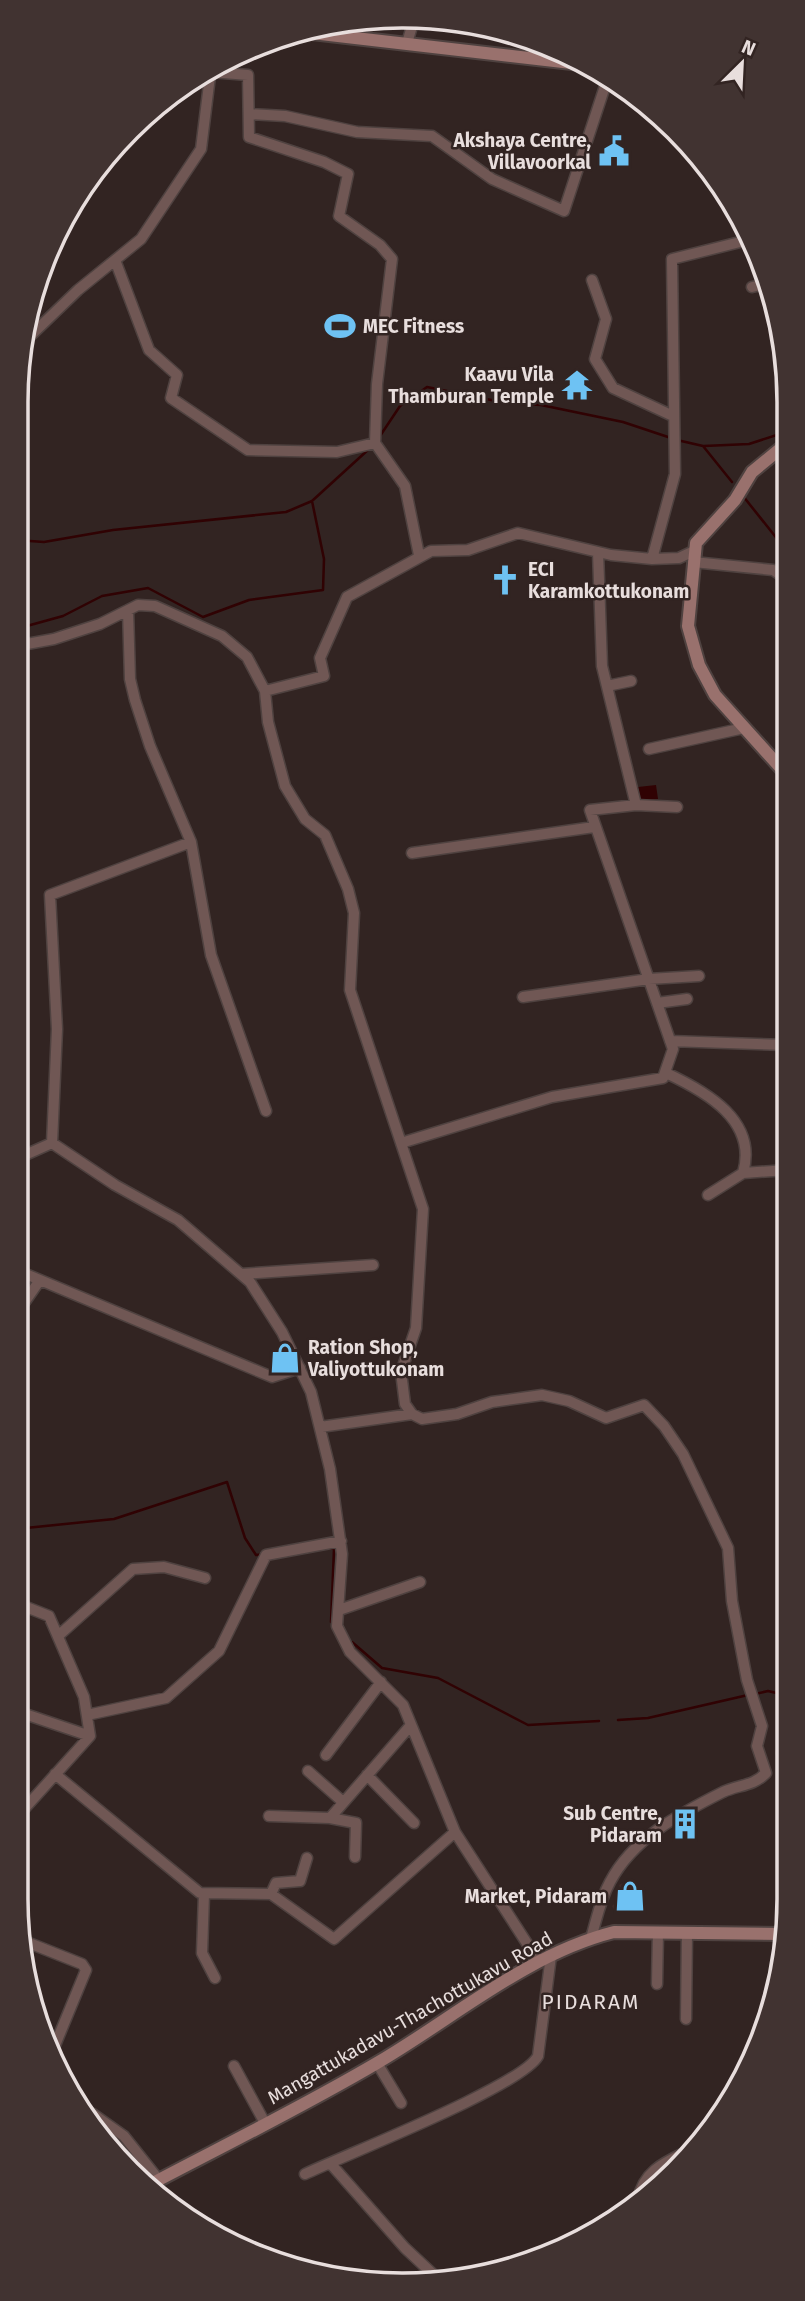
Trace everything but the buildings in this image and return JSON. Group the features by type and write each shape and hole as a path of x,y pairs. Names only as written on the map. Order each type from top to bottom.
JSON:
{"main road":[{"path":"330,35 554,61"},
{"path":"777,451 752,472 735,500 703,533 693,557 690,640 715,695 777,764"},
{"name":"Mangattukadavu-Thachottukavu Road","path":"157,2181 377,2063 545,1959 591,1938 614,1932 775,1934"}],"street":[{"path":"407,43 411,28"},
{"path":"227,72 248,75 249,137 324,162 348,174 339,216 380,245 392,259 377,384 375,443 405,486 419,555"},
{"path":"34,333 141,239 201,149 210,81"},
{"path":"249,114 285,116 357,132 432,135 492,179 564,211 605,87"},
{"path":"652,559 675,474 675,305 672,259 740,242"},
{"path":"115,260 149,349 177,375 171,398 248,450 337,452 375,443"},
{"path":"592,279 606,319 595,359 613,388 673,416"},
{"path":"752,287 758,286"},
{"path":"265,691 324,676 320,658 347,597 419,555 431,551 468,550 519,533 598,552 652,559 693,557 777,573"},
{"path":"598,552 602,666 636,805"},
{"path":"28,644 54,639 100,624 138,605 155,606 222,636 247,657 265,691 268,722 285,786 305,819 325,835 355,913 350,990 424,1209 416,1328 401,1372 405,1404 412,1414 422,1419 434,1418 492,1402 542,1395 569,1401 606,1418 644,1405 678,1446 723,1535 728,1548 732,1601 748,1685 757,1704 762,1726 757,1746 766,1773 757,1782 726,1790 690,1809 649,1836 610,1883 598,1909 591,1938"},
{"path":"128,610 130,679 135,700 150,746 191,842 211,955 266,1111"},
{"path":"607,686 631,681"},
{"path":"649,749 744,728"},
{"path":"401,1143 552,1097 663,1078 673,1049 590,810 636,805 677,807"},
{"path":"412,853 594,827"},
{"path":"52,1143 57,1029 50,895 89,883 153,854 191,842"},
{"path":"523,997 649,979 699,976"},
{"path":"657,1003 687,999"},
{"path":"670,1041 777,1045"},
{"path":"666,1073 703,1090 736,1122 744,1138 747,1157 743,1173"},
{"path":"28,1154 52,1143"},
{"path":"52,1143 115,1185 178,1220 250,1282 282,1332 311,1392 320,1427 341,1541 338,1626 350,1652 403,1705 455,1832 545,1959 538,2056 533,2066 496,2088 305,2175"},
{"path":"708,1195 743,1173 777,1171"},
{"path":"241,1274 373,1265"},
{"path":"28,1275 272,1377 300,1368"},
{"path":"28,1300 40,1280"},
{"path":"320,1427 412,1414"},
{"path":"87,1715 166,1698 219,1651 266,1555 341,1541"},
{"path":"58,1636 133,1569 164,1567 205,1578"},
{"path":"339,1610 420,1582"},
{"path":"28,1608 49,1616 84,1697 90,1736"},
{"path":"327,1755 382,1682"},
{"path":"28,1715 90,1736"},
{"path":"330,1818 411,1725"},
{"path":"28,1804 90,1736"},
{"path":"308,1771 343,1802"},
{"path":"55,1774 204,1894 271,1894 334,1940 455,1832"},
{"path":"367,1775 414,1824"},
{"path":"270,1816 330,1818 356,1823 355,1857"},
{"path":"271,1894 276,1883 300,1881 307,1858"},
{"path":"204,1894 202,1953 215,1978"},
{"path":"657,1984 658,1932"},
{"path":"686,2019 687,1932"},
{"path":"31,1944 82,1964 86,1970 57,2041"},
{"path":"377,2063 401,2104"},
{"path":"234,2066 265,2123"},
{"path":"100,2119 124,2136 150,2174"},
{"path":"641,2187 655,2167 670,2160"},
{"path":"330,2163 405,2248 430,2272"}],"shaded area":[{"path":"656,785 658,799 640,801 638,787"},
{"name":"Market, Pidaram","path":"628,1880 639,1897 615,1912 612,1906 623,1895 619,1885"}],"waterway":[{"path":"378,439 400,406 427,387 506,403 541,405 623,422 671,438"},
{"path":"704,446 749,444 777,435"},
{"path":"677,440 703,446 732,482"},
{"path":"28,541 44,542 113,530 286,512 312,501 369,449"},
{"path":"743,496 777,539"},
{"path":"28,626 63,616 102,596 148,588 203,617 249,600 323,590 324,559 312,501"},
{"path":"28,1528 114,1519 227,1482 245,1538 256,1555 265,1554"},
{"path":"327,1548 334,1549 331,1622"},
{"path":"352,1642 382,1668 438,1678 528,1725 599,1721"},
{"path":"755,1694 768,1691 777,1693"},
{"path":"618,1720 648,1718 748,1695"}],"place":[{"name":"Akshaya Centre, Villavoorkal","path":"614,151"},
{"name":"MEC Fitness","path":"340,326"},
{"name":"Kaavu Vila Thamburan Temple","path":"577,385"},
{"name":"ECI Karamkottukonam","path":"505,580"},
{"name":"Ration Shop, Valiyottukonam","path":"285,1358"},
{"name":"Sub Centre, Pidaram","path":"685,1824"},
{"name":"Market, Pidaram","path":"630,1896"}],"district":[{"name":"PIDARAM","path":"591,2002"}]}
